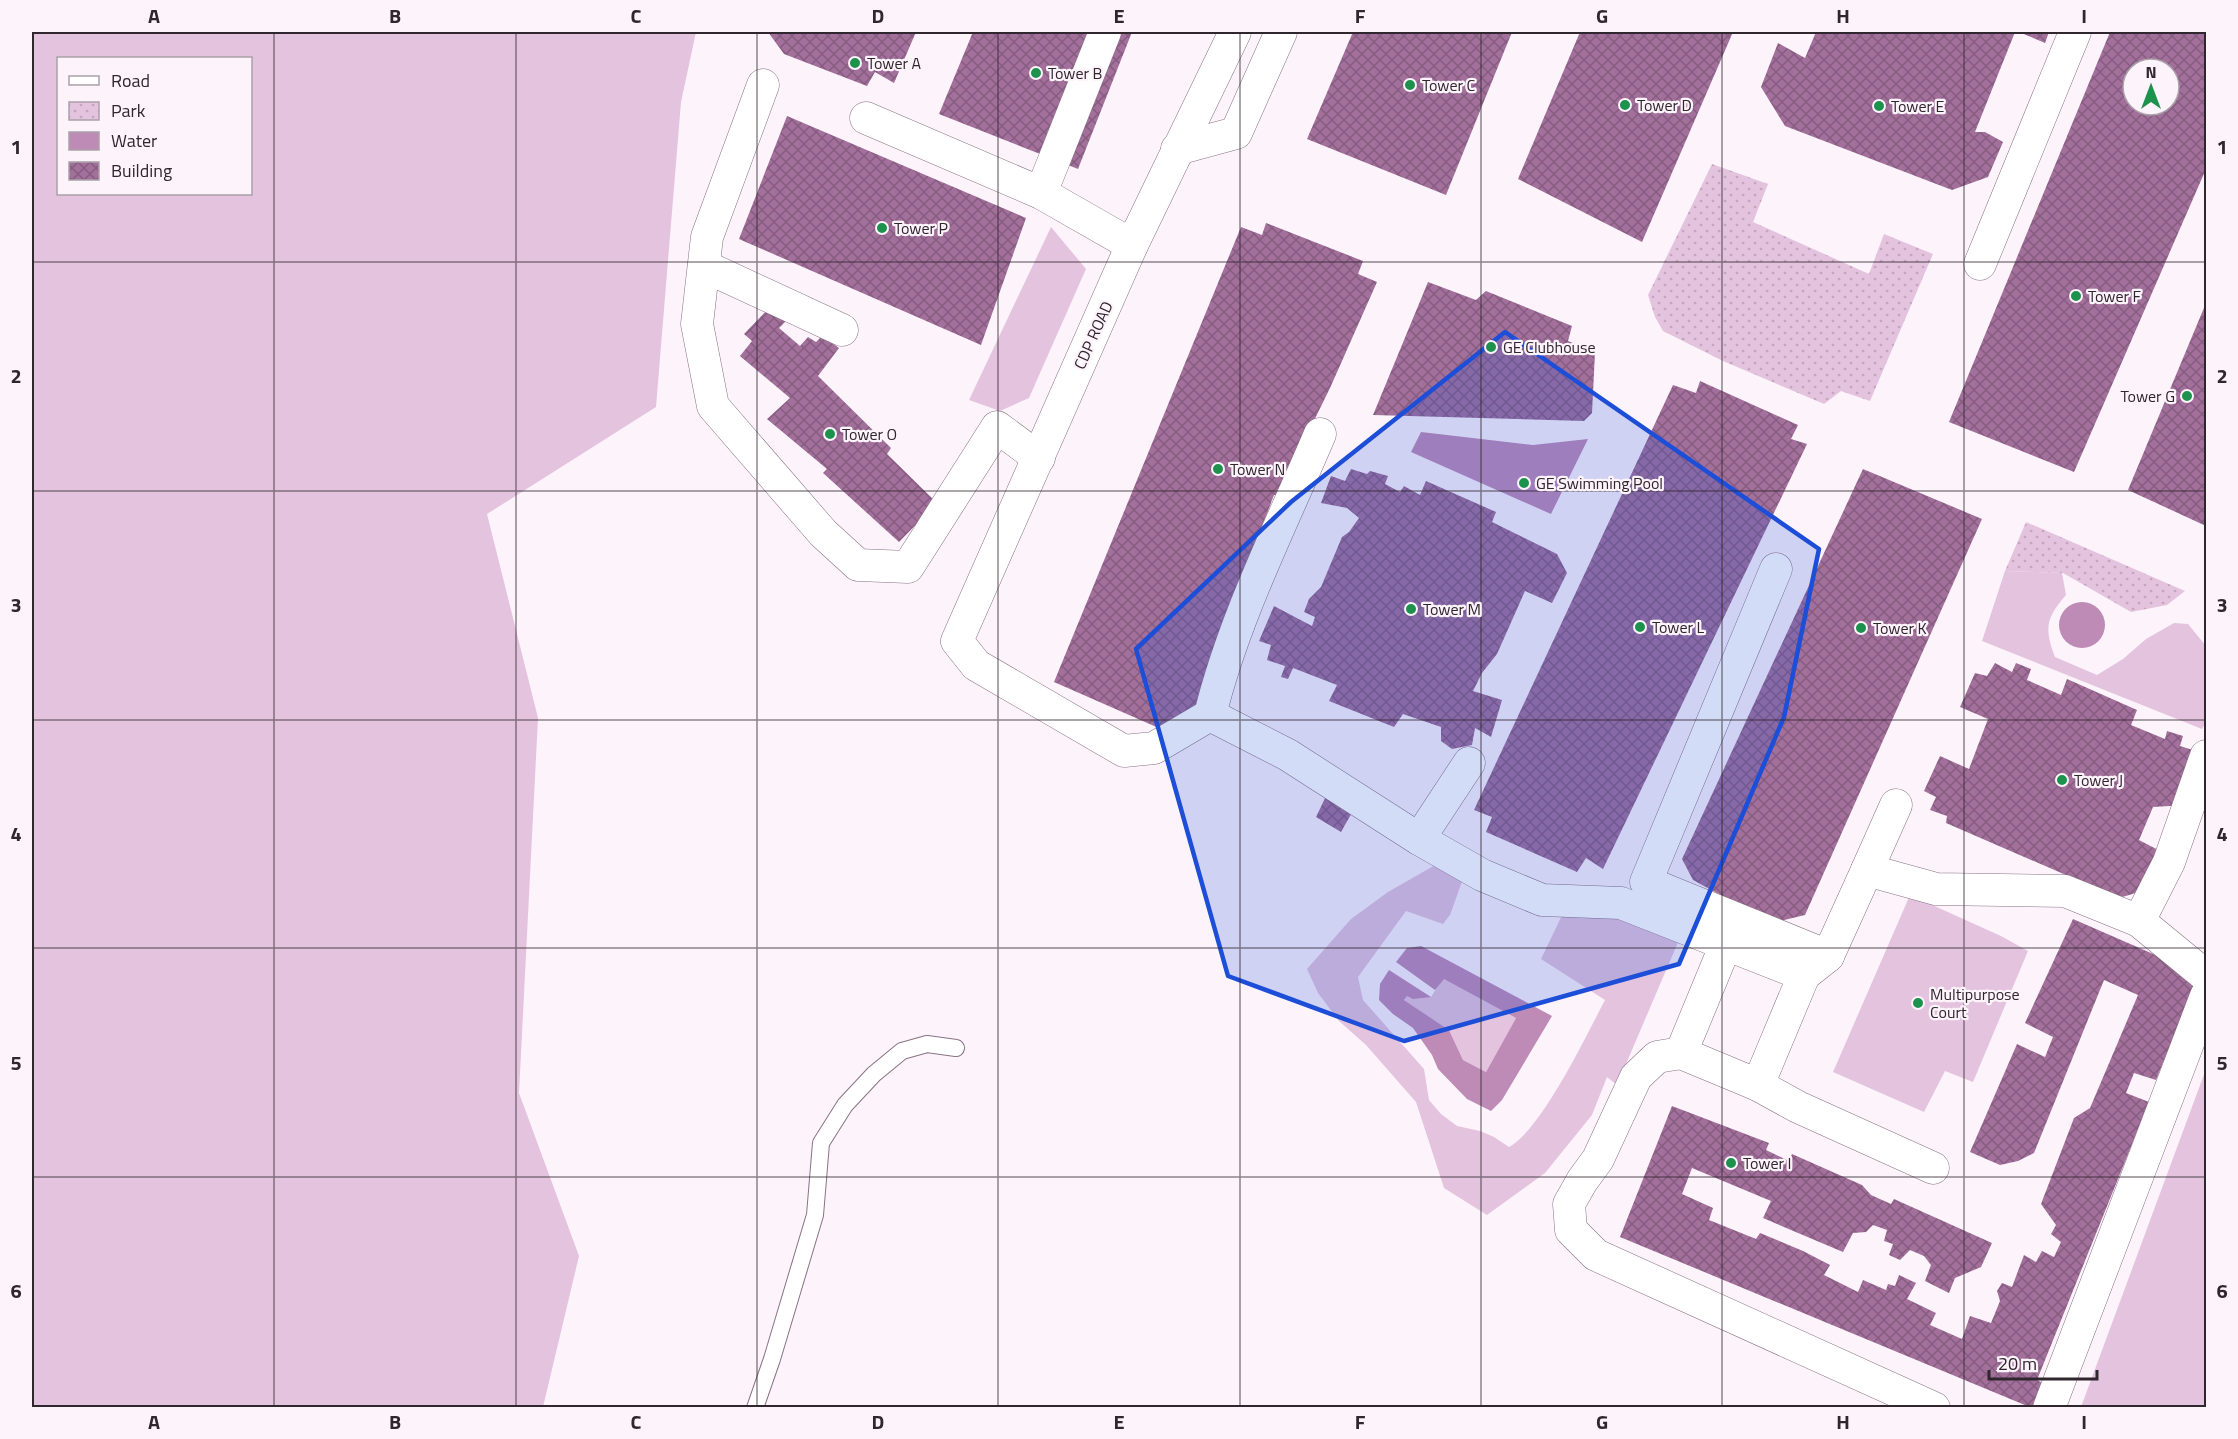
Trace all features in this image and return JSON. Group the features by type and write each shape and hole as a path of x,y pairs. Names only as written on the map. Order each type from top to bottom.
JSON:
{"street":[{"path":"1041,193 1105,32"},
{"name":"CDP ROAD","path":"1210,715 1154,748 1124,751 976,665 957,641 1132,244 1235,32"},
{"path":"1177,149 1236,133 1281,32"},
{"path":"1980,264 2075,32"},
{"path":"763,85 707,237 697,324 713,406 823,533 858,565 908,567 998,427 1039,458"},
{"path":"866,118 1041,193 1132,244"},
{"path":"704,266 842,330"},
{"path":"1320,434 1243,614 1220,675 1210,715 1288,755 1419,839 1482,875 1542,900 1621,903 1804,975"},
{"path":"1776,569 1646,882 1828,956"},
{"path":"2139,921 2169,862 2206,756"},
{"path":"1419,839 1469,763"},
{"path":"1758,1085 1804,975 1828,956 1896,805"},
{"path":"1867,870 1936,890 2065,891 2139,921 2206,976"},
{"path":"1681,1053 1726,944"},
{"path":"2049,1407 2206,996"},
{"path":"1933,1168 1798,1107 1758,1085 1681,1053 1657,1057 1636,1077 1598,1159 1569,1204 1571,1230 1596,1255 1934,1407"}],"lane":[{"path":"755,1407 772,1359 815,1215 821,1143 845,1105 874,1074 902,1051 927,1044 956,1048"}],"highlighted area":[{"path":"1505,332 1819,549 1784,717 1679,964 1404,1041 1228,976 1136,649 1291,502"}],"green space":[{"path":"32,32 696,32 681,102 656,407 487,514 538,718 519,1093 579,1256 543,1407 32,1407"},
{"path":"1712,164 1768,184 1753,222 1869,274 1884,234 1933,254 1870,401 1841,391 1824,404 1723,361 1663,331 1655,317 1648,295"},
{"path":"1051,227 1086,269 1029,398 1000,411 969,400"},
{"path":"2026,522 2185,591 2167,605 2131,612 2063,573 2005,571"},
{"path":"2005,571 2062,573 2066,595 2051,617 2048,631 2051,647 2055,657 2097,675 2123,659 2146,639 2174,623 2188,624 2206,646 2206,722 2202,729 1982,641"},
{"path":"1437,864 1464,876 1450,915 1443,924 1406,911 1358,977 1363,1000 1424,1069 1429,1100 1441,1114 1457,1126 1480,1131 1509,1147 1522,1137 1549,1102 1605,1000 1541,959 1565,909 1585,908 1632,922 1679,940 1617,1085 1607,1077 1592,1115 1545,1173 1487,1215 1444,1188 1416,1102 1366,1045 1339,1021 1318,993 1307,969 1351,919 1388,892"},
{"name":"Multipurpose Court","path":"1910,895 2001,936 2028,951 1973,1082 1945,1071 1924,1112 1833,1072"},
{"path":"1443,978 1516,1018 1486,1072 1463,1060 1449,1030 1404,1000 1407,996 1431,997"},
{"path":"2206,1069 2206,1407 2081,1407"}],"water":[{"name":"GE Swimming Pool","path":"1421,432 1533,445 1588,439 1551,514 1411,452"},
{"path":"2082,602 2098,609 2105,625 2098,641 2082,648 2066,641 2059,625 2066,609"},
{"path":"1421,946 1552,1016 1502,1100 1491,1111 1467,1099 1438,1069 1432,1055 1413,1028 1393,1014 1379,1000 1380,984 1389,970 1431,997 1413,999 1407,996 1404,1000 1449,1030 1463,1060 1486,1072 1516,1018 1444,979 1435,990 1396,962 1407,948"}],"building":[{"name":"Tower A","path":"768,32 916,32 894,83 875,72 867,86 784,54"},
{"name":"Tower B","path":"973,32 1132,32 1078,169 939,114"},
{"name":"Tower C","path":"1353,32 1512,32 1446,195 1307,139"},
{"name":"Tower D","path":"1580,32 1733,32 1642,242 1518,179"},
{"name":"Tower E","path":"1816,32 2015,32 1975,132 1985,132 2003,142 1988,177 1952,190 1785,126 1761,87 1778,43 1805,58"},
{"path":"2019,32 2049,32 2045,43"},
{"name":"Tower F","path":"2110,32 2206,32 2206,169 2074,472 1949,422"},
{"name":"Tower P","path":"787,116 1026,218 981,345 739,239"},
{"name":"Tower N","path":"1266,223 1363,261 1358,274 1377,282 1302,445 1285,494 1274,495 1263,524 1271,528 1186,740 1054,682 1241,227 1262,235"},
{"name":"GE Clubhouse","path":"1428,282 1476,300 1486,291 1572,326 1568,341 1595,352 1592,413 1584,421 1373,415"},
{"name":"Tower G","path":"2206,303 2206,526 2128,490"},
{"name":"Tower O","path":"772,305 786,321 779,328 800,346 808,337 816,342 822,336 839,348 818,376 891,448 887,454 937,503 899,542 823,473 827,469 767,419 790,398 740,356 752,341 744,334"},
{"name":"Tower L","path":"1700,381 1798,425 1791,439 1807,444 1603,869 1586,858 1577,872 1486,832 1492,817 1474,810 1673,385 1696,393"},
{"name":"Tower M","path":"1351,469 1367,474 1370,471 1388,476 1385,484 1400,492 1404,486 1420,495 1426,481 1496,512 1492,522 1557,554 1567,573 1552,603 1525,591 1497,654 1482,673 1473,691 1502,700 1491,737 1475,728 1472,745 1452,749 1441,741 1441,727 1403,714 1394,727 1329,701 1337,685 1293,668 1288,679 1281,677 1285,666 1267,660 1271,645 1259,641 1274,606 1312,626 1315,617 1304,612 1309,599 1321,587 1342,537 1349,532 1359,518 1347,508 1321,503 1331,476 1345,481"},
{"name":"Tower K","path":"1863,469 1982,519 1805,915 1772,923 1693,880 1682,859"},
{"name":"Tower J","path":"1995,663 2012,672 2016,663 2031,669 2027,680 2061,695 2067,679 2137,710 2131,725 2165,739 2167,731 2183,736 2180,746 2196,751 2186,805 2153,807 2139,840 2162,852 2139,892 2119,898 1946,823 1947,816 1930,810 1936,797 1924,791 1940,756 1969,769 1988,719 1960,707 1975,673 1987,676"},
{"path":"1328,792 1354,809 1341,832 1316,817"},
{"name":"Tower I","path":"2073,919 2199,974 2156,1080 2134,1073 2126,1093 2149,1102 2037,1380 2050,1387 2041,1408 2032,1408 1620,1237 1672,1106 1769,1143 1766,1150 1789,1161 1792,1154 1862,1185 1871,1195 1891,1204 1894,1199 1992,1243 1981,1267 1955,1278 1949,1293 1925,1281 1931,1265 1924,1256 1910,1250 1900,1260 1889,1255 1893,1244 1884,1241 1887,1230 1873,1225 1866,1232 1853,1233 1843,1252 1763,1218 1771,1201 1692,1168 1682,1194 1713,1208 1709,1220 1756,1239 1760,1233 1803,1251 1830,1265 1824,1275 1858,1292 1863,1280 1886,1290 1888,1284 1895,1286 1899,1275 1916,1283 1907,1299 1936,1313 1930,1325 1962,1339 1970,1316 1991,1323 2000,1301 1997,1291 2002,1283 2012,1287 2024,1255 2036,1262 2042,1251 2054,1257 2061,1242 2051,1234 2056,1225 2041,1204 2074,1118 2090,1108 2138,995 2104,980 2034,1153 2018,1161 2000,1165 1970,1152 2017,1044 2045,1057 2053,1037 2025,1023"}],"place":[{"name":"Tower A","path":"855,63"},
{"name":"Tower B","path":"1036,73"},
{"name":"Tower C","path":"1410,85"},
{"name":"Tower D","path":"1625,105"},
{"name":"Tower E","path":"1879,106"},
{"name":"Tower P","path":"882,228"},
{"name":"Tower F","path":"2076,296"},
{"name":"GE Clubhouse","path":"1491,347"},
{"name":"Tower G","path":"2187,396"},
{"name":"Tower O","path":"830,434"},
{"name":"Tower N","path":"1218,469"},
{"name":"GE Swimming Pool","path":"1524,483"},
{"name":"Tower M","path":"1411,609"},
{"name":"Tower L","path":"1640,627"},
{"name":"Tower K","path":"1861,628"},
{"name":"Tower J","path":"2062,780"},
{"name":"Multipurpose Court","path":"1918,1003"},
{"name":"Tower I","path":"1731,1163"}]}
